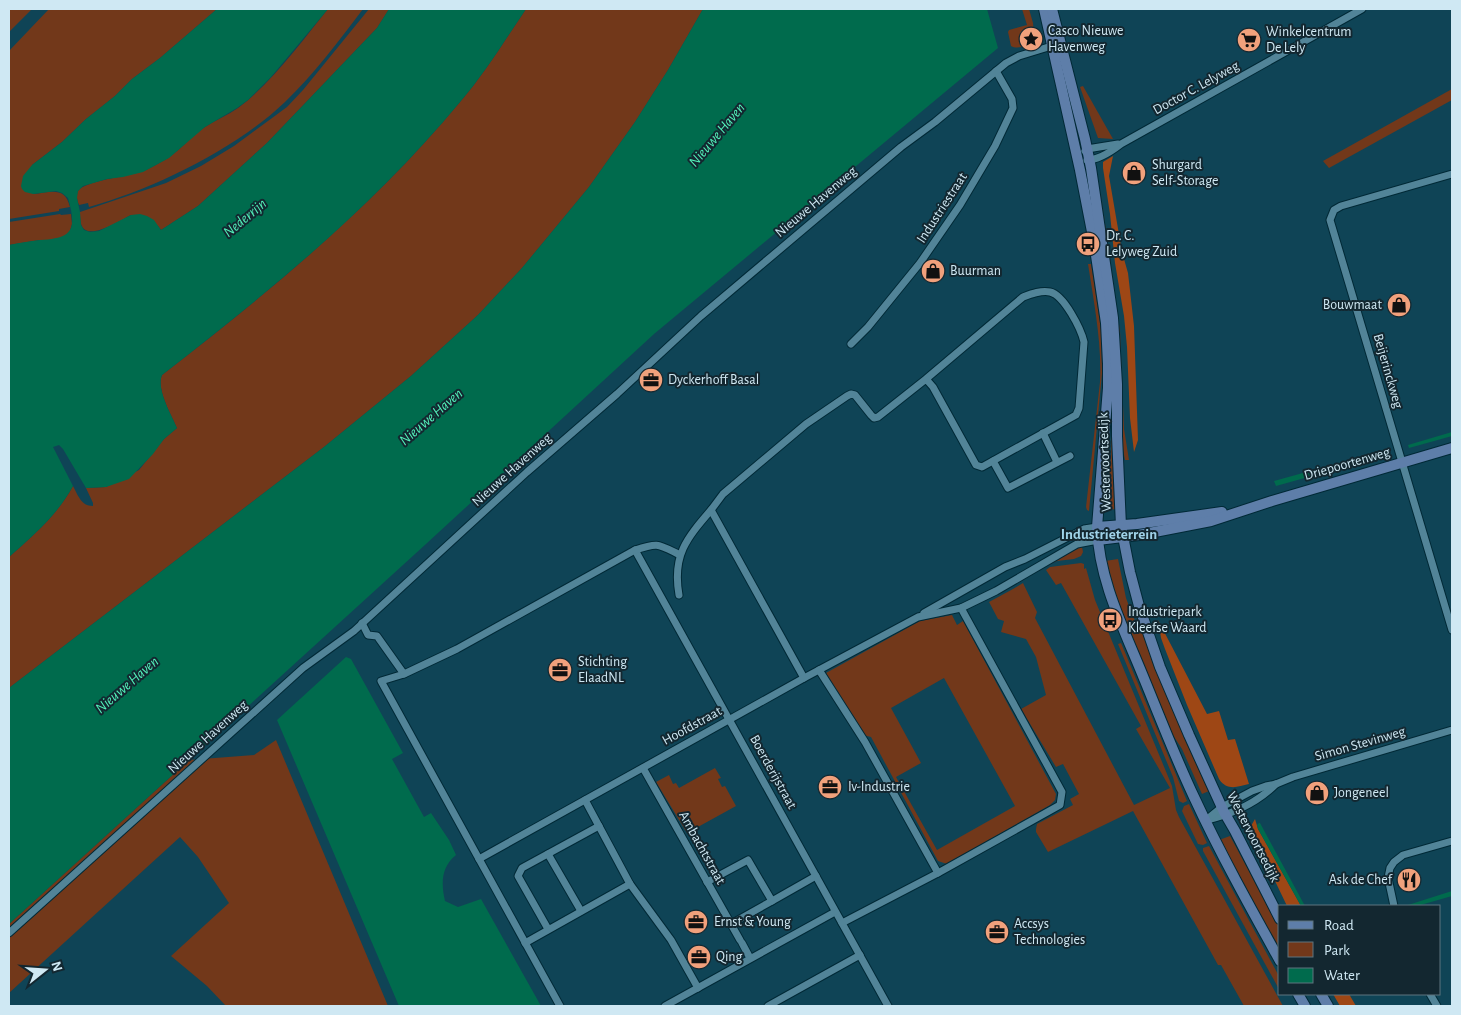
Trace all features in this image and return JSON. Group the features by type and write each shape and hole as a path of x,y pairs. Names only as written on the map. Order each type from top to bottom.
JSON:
{"main road":[{"name":"Westervoortsedijk","path":"1044,9 1089,161 1116,340 1118,384 1117,436 1121,526 1130,572 1139,606 1160,667 1224,811 1278,914"},
{"name":"Westervoortsedijk","path":"1052,9 1054,45 1094,242 1106,323 1108,388 1097,527 1103,569 1112,602 1192,793 1230,871 1278,957"},
{"name":"Driepoortenweg","path":"1098,540 1123,538 1211,521 1452,448"},
{"name":"Driepoortenweg","path":"1097,527 1121,526 1250,508"},
{"path":"1299,995 1305,1006"},
{"path":"1322,995 1328,1006"}],"street":[{"name":"Doctor C. Lelyweg","path":"1089,161 1114,150 1121,144 1362,9"},
{"name":"Nieuwe Havenweg","path":"9,933 308,664 337,644 362,623 701,316 901,147 935,122 996,71 1012,59 1054,45"},
{"name":"Industriestraat","path":"851,344 868,327 920,263 960,205 995,146 1013,108 1012,99 996,71"},
{"name":"Doctor C. Lelyweg","path":"1087,149 1121,144"},
{"path":"1087,149 1078,157 1089,161"},
{"name":"Beijerinckweg","path":"1452,174 1341,206 1334,210 1330,220 1452,630"},
{"path":"679,595 677,582 680,555 690,536 723,494 806,424 847,396 855,394 874,418 880,415 926,379 1023,297 1036,292 1050,292 1059,297 1081,331 1084,342 1079,408 1076,415 982,467 976,465 933,387 926,379"},
{"path":"1043,432 1057,462"},
{"path":"993,461 1008,488 1070,456"},
{"path":"712,510 804,678"},
{"name":"Westervoortsedijk","path":"996,572 1084,529 1097,527"},
{"path":"1025,559 1031,570 1077,544 1098,540"},
{"path":"560,1006 381,681 404,674 456,649 635,550 652,544 660,545 680,555"},
{"name":"Boerderijstraat","path":"635,550 888,1006"},
{"name":"Hoofdstraat","path":"918,617 961,608 1031,570"},
{"name":"Hoofdstraat","path":"479,859 996,572"},
{"path":"842,923 938,873 1060,805 1062,792 961,608"},
{"path":"362,623 368,635 378,636 404,674"},
{"path":"819,670 865,742 938,873"},
{"name":"Simon Stevinweg","path":"1224,811 1266,786 1452,730"},
{"name":"Ambachtstraat","path":"643,768 750,958"},
{"name":"Simon Stevinweg","path":"1224,811 1240,808 1258,799 1276,784"},
{"path":"585,800 630,884 671,940 698,988"},
{"path":"1205,821 1224,811"},
{"path":"548,929 518,876 522,868 599,826"},
{"path":"1394,905 1388,878 1390,868 1394,862 1403,855 1452,841"},
{"path":"548,854 582,911"},
{"path":"708,882 748,860 772,901"},
{"path":"731,924 816,876"},
{"path":"525,943 630,884"},
{"path":"665,1006 835,912"},
{"path":"768,1006 860,955"},
{"path":"1431,995 1437,1006"}],"green space":[{"path":"9,9 32,9 9,32"},
{"path":"49,9 217,9 160,58 132,79 62,142 32,165 33,194 61,193 68,200 70,207 59,209 59,211 9,219 9,51"},
{"path":"328,9 363,9 306,80 265,119 219,151 167,178 140,190 89,207 88,203 79,205 77,194 82,187 150,168 173,155 205,127 238,108 274,74"},
{"path":"369,9 389,9 377,28 267,143 198,206 161,230 158,226 131,215 100,230 87,231 83,228 80,212 166,183 201,166 234,146 287,107"},
{"path":"526,9 703,9 635,122 589,187 522,268 478,315 411,376 324,447 9,688 9,557 36,533 60,506 73,486 83,502 93,506 86,488 106,487 139,470 164,439 177,428 161,387 162,375 280,280 356,213 392,177 469,91"},
{"path":"1022,9 1029,9 1035,42 1023,47 1014,47 1011,46 1008,32 1009,30 1027,25"},
{"path":"1083,86 1113,139 1098,138 1080,87"},
{"path":"1452,89 1452,100 1329,168 1323,161"},
{"path":"1089,173 1110,308 1116,509 1106,510 1111,456 1111,361 1085,175"},
{"path":"71,214 72,224 70,231 65,237 50,241 40,240 9,245 9,222"},
{"path":"1105,223 1120,331 1124,429 1129,460 1125,460 1122,444 1105,247"},
{"path":"1088,264 1091,264 1101,329 1102,373 1089,511 1086,507 1100,382 1100,353"},
{"path":"1082,547 1083,552 1081,556 1074,559 1057,561 1044,567 1068,552"},
{"path":"1118,559 1126,598 1133,617 1143,634 1209,791 1202,794 1182,749 1167,726 1117,601 1105,561"},
{"path":"1084,564 1084,569 1086,568 1095,600 1172,786 1179,817 1283,1006 1244,1006 1221,965 1218,965 1133,811 1048,852 1036,832 1037,824 1073,805 1070,799 1079,794 1063,764 1056,767 1021,709 1046,695 1036,657 1026,639 1001,632 1004,621 998,619 989,602 1023,583 1037,612 1035,618 1134,805 1170,788 1136,729 1141,726 1061,583 1056,585 1046,570 1050,567"},
{"path":"952,615 957,625 963,621 1056,794 1055,800 1050,805 947,864 938,861 871,737 863,735 846,710 826,673 920,621","holes":["944,678 1015,806 937,850 896,777 921,763 891,708"]},
{"path":"1121,643 1187,801 1183,803 1179,801 1173,777 1118,644"},
{"path":"276,740 388,1006 226,1006 207,986 171,956 229,903 198,857 180,837 9,993 9,924 189,760 254,755"},
{"path":"715,768 721,778 718,779 722,787 725,786 736,806 687,833 656,782 669,775 673,784 676,783 679,788"},
{"path":"1189,804 1207,843 1203,845 1198,844 1182,811 1184,806"},
{"path":"1230,836 1278,925 1278,949 1219,840"},
{"path":"1209,846 1278,974 1278,987 1203,851 1203,848"}],"shaded area":[{"path":"1113,156 1109,176 1122,252 1128,273 1134,326 1138,440 1134,452 1124,316 1103,168 1103,162"},
{"path":"1158,620 1207,714 1219,711 1228,740 1235,739 1249,784 1229,787 1219,779 1165,649"},
{"path":"1255,819 1258,829 1300,905 1287,905 1251,831 1251,826"},
{"path":"1334,995 1350,995 1356,1006 1340,1006"}],"water":[{"name":"Nederrijn","path":"217,9 328,9 271,77 248,100 205,127 169,158 143,172 83,186 78,191 77,198 81,225 84,230 90,232 99,231 131,215 140,214 154,220 161,230 198,206 267,143 377,28 389,9 526,9 469,91 392,178 281,280 162,375 161,387 177,428 164,439 153,454 129,479 106,487 86,488 63,449 59,445 53,447 73,486 60,506 36,533 9,557 9,245 60,237 70,230 72,225 68,198 56,191 33,194 25,192 21,186 23,176 32,165 62,142 132,79 160,58"},
{"name":"Nieuwe Haven","path":"703,9 987,9 998,48 654,334 9,924 9,688 324,447 411,376 478,315 522,268 589,187 635,122"},
{"path":"1452,432 1452,436 1409,448 1408,445"},
{"path":"1386,450 1387,455 1276,486 1274,481"},
{"path":"346,657 351,659 403,753 392,759 424,817 431,813 449,840 456,855 447,865 443,876 445,901 458,907 481,899 541,1006 399,1006 277,720"},
{"path":"1260,823 1304,905 1300,905 1257,825"},
{"path":"1452,891 1452,896 1420,905 1408,905"}],"place":[{"name":"Casco Nieuwe Havenweg","path":"1031,39"},
{"name":"Winkelcentrum De Lely","path":"1249,40"},
{"name":"Shurgard Self-Storage","path":"1134,173"},
{"name":"Dr. C. Lelyweg Zuid","path":"1088,244"},
{"name":"Buurman","path":"933,271"},
{"name":"Bouwmaat","path":"1399,305"},
{"name":"Dyckerhoff Basal","path":"651,380"},
{"name":"Industriepark Kleefse Waard","path":"1110,620"},
{"name":"Stichting ElaadNL","path":"560,670"},
{"name":"Iv-Industrie","path":"830,787"},
{"name":"Jongeneel","path":"1317,793"},
{"name":"Ask de Chef","path":"1409,880"},
{"name":"Ernst & Young","path":"696,922"},
{"name":"Accsys Technologies","path":"997,932"},
{"name":"Qing","path":"699,957"}],"district":[{"name":"Industrieterrein","path":"1109,534"}]}
